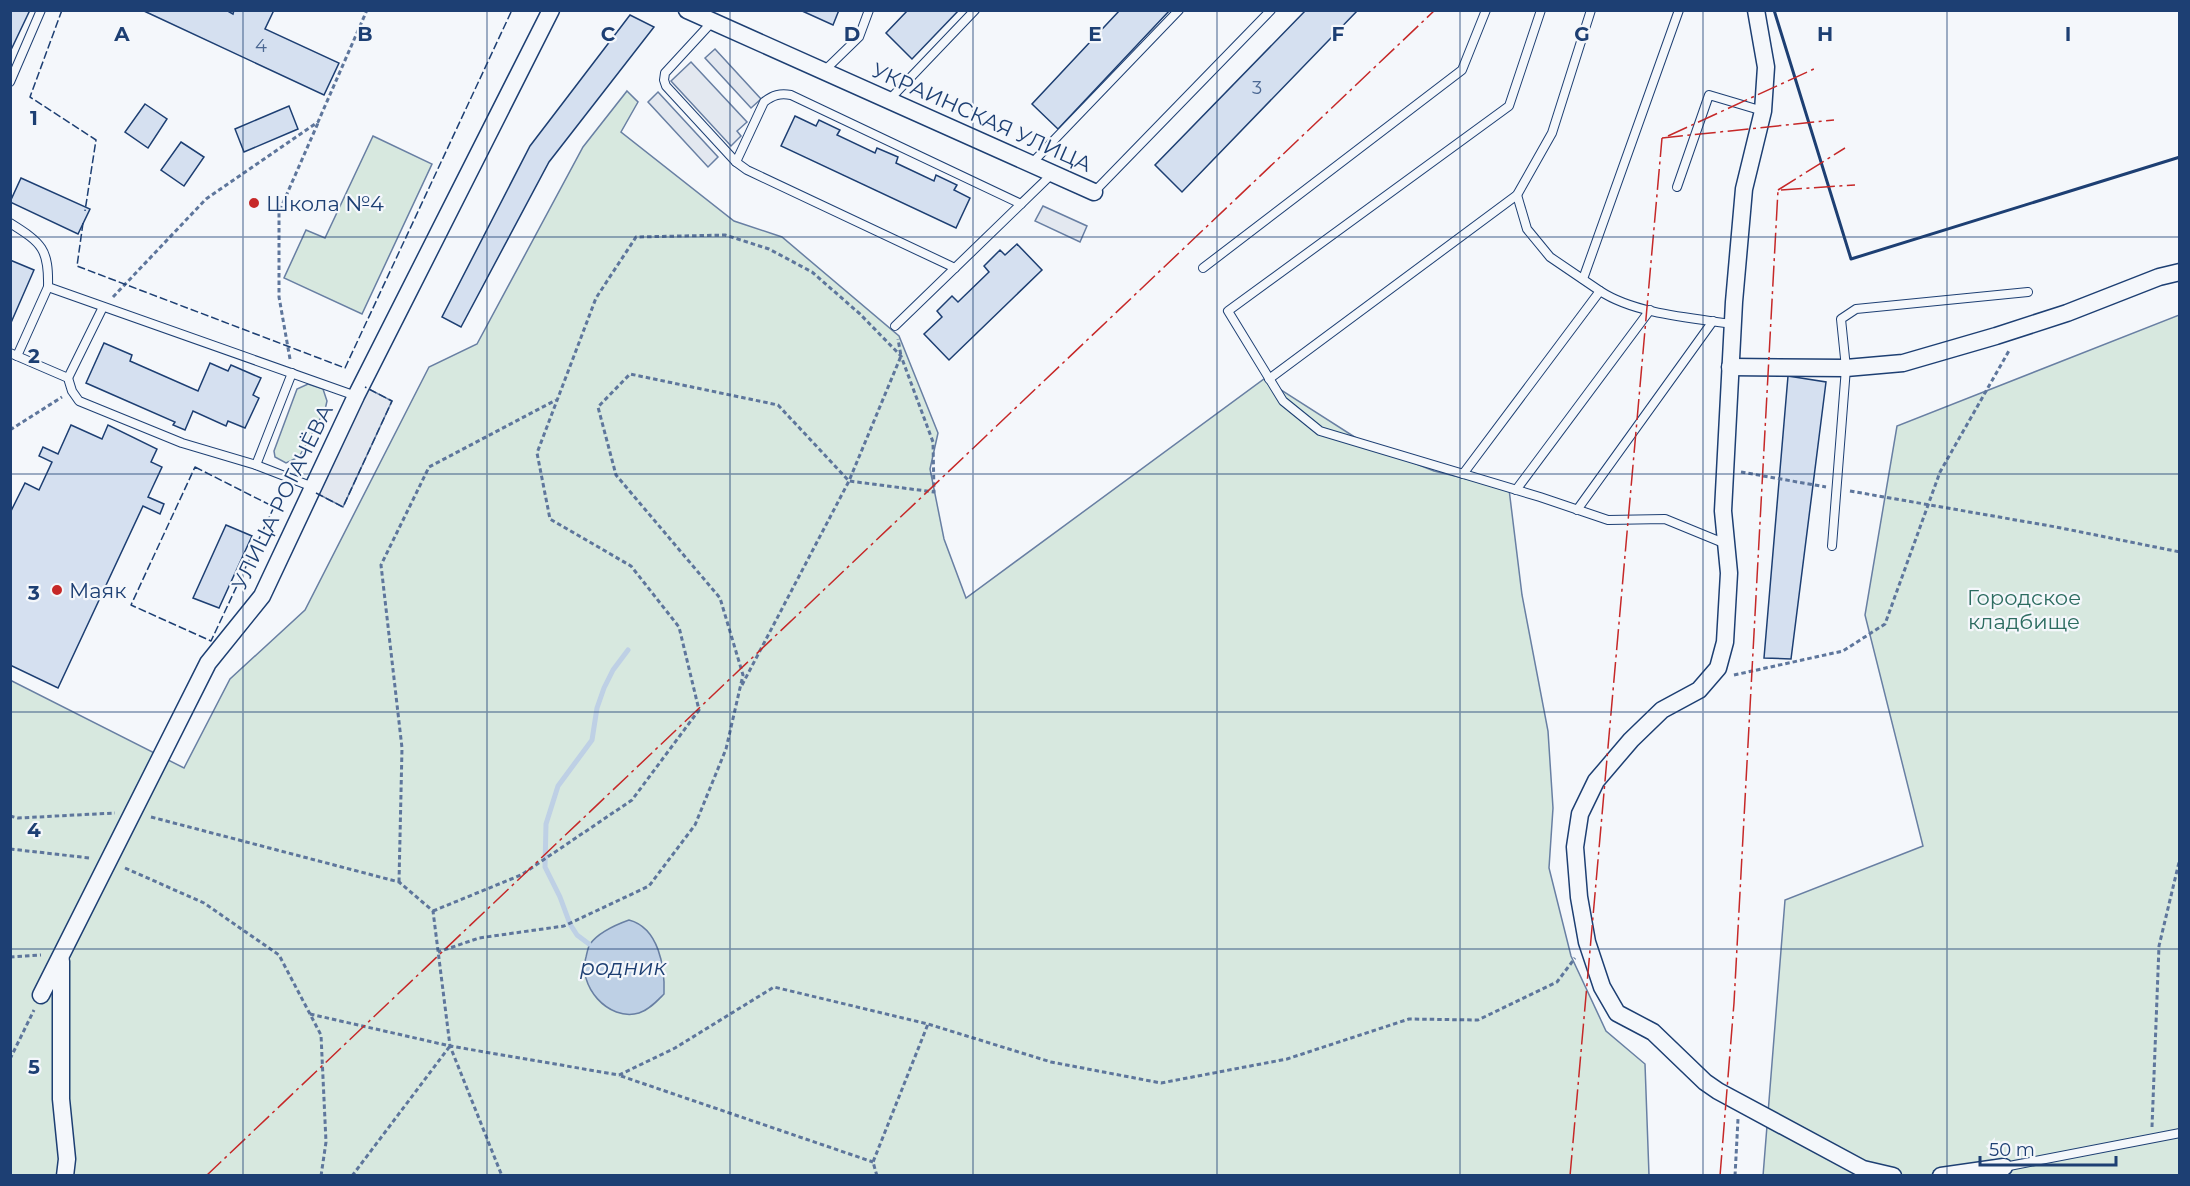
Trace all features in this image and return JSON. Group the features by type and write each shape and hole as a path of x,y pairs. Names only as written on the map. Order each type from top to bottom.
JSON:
{"street":[{"name":"УЛИЦА РОГАЧЁВА","path":"42,995 208,663 262,596 356,396 551,10"},
{"name":"УКРАИНСКАЯ УЛИЦА","path":"687,10 1094,192"},
{"path":"1756,10 1766,67 1763,111 1744,189 1732,324 1723,511 1729,573 1725,642 1718,668 1698,690 1662,710 1596,781 1580,814 1575,847 1579,897 1587,942 1602,987 1617,1013 1653,1032 1705,1082 1738,1102 1863,1169 1893,1176"},
{"path":"1730,367 1846,368 1903,363 1952,350 2067,313 2158,277 2180,272"},
{"path":"61,954 62,1099 67,1159 65,1176"},
{"path":"1941,1176 2004,1167"}],"lane":[{"path":"10,82 41,10"},
{"path":"824,72 859,37 869,10"},
{"path":"889,101 975,10"},
{"path":"1031,164 1179,10"},
{"path":"1094,192 1271,10"},
{"path":"1203,268 1462,70 1486,10"},
{"path":"1540,10 1509,106 1228,311 1283,401 1320,431 1608,520 1665,519 1726,544"},
{"path":"1269,379 1517,195 1552,133 1591,10"},
{"path":"1583,279 1679,10"},
{"path":"712,22 665,73 664,80 666,86 736,162 747,170 955,268"},
{"path":"736,162 764,102 773,96 784,94 1022,204"},
{"path":"1677,187 1709,95 1763,111"},
{"path":"895,326 1053,173"},
{"path":"1517,195 1527,230 1550,257 1613,299 1650,310 1732,324"},
{"path":"10,223 34,238 46,254 49,267 48,287 14,355 68,378"},
{"path":"48,287 356,396"},
{"path":"1463,474 1600,291"},
{"path":"1832,546 1846,368 1841,319 1856,309 2028,292"},
{"path":"103,307 68,378 72,391 79,401 182,443 256,465 313,487"},
{"path":"1516,490 1650,310"},
{"path":"1577,510 1713,321"},
{"path":"256,465 292,373"},
{"path":"2004,1167 2180,1133"}],"path":[{"path":"292,373 279,297 279,212 368,10"},
{"path":"103,307 206,199 318,122"},
{"path":"433,911 521,875 632,800 699,710 679,627 631,566 550,519 537,453 596,297 636,237 725,235 769,249 812,272 860,314 901,356"},
{"path":"438,952 479,938 564,926 649,886 695,825 726,749 743,675 720,598 616,474 598,407 630,374 778,405 849,481 934,492 933,442 901,356 895,326"},
{"path":"1706,681 1843,651 1885,624 1940,472 2023,327"},
{"path":"740,689 849,481 901,356"},
{"path":"10,430 72,391"},
{"path":"399,882 402,748 381,565 429,467 558,399"},
{"path":"1724,469 2180,552"},
{"path":"10,816 18,818 133,812 399,882 433,911 450,1046 502,1176"},
{"path":"10,849 108,861 204,903 279,955 321,1035 326,1142 321,1176"},
{"path":"2152,1139 2159,946 2180,858"},
{"path":"619,1075 675,1048 774,987 928,1024 1051,1062 1161,1083 1287,1059 1409,1019 1478,1020 1557,982 1587,942"},
{"path":"10,957 61,954"},
{"path":"10,1059 42,995"},
{"path":"310,1014 450,1046 619,1075 873,1162"},
{"path":"877,1176 873,1162 928,1024"},
{"path":"352,1176 450,1046"},
{"path":"1735,1176 1738,1102"}],"green space":[{"path":"627,91 638,102 621,132 734,221 782,237 899,336 938,433 930,469 944,539 966,598 1264,379 1364,443 1434,471 1509,489 1522,595 1548,731 1553,808 1549,868 1571,956 1606,1031 1645,1064 1649,1175 11,1175 10,680 184,768 230,679 305,610 429,367 477,344 583,147"},
{"path":"373,136 432,164 362,314 284,278 306,230 325,238"},
{"name":"Городское кладбище","path":"2179,315 2179,1175 1763,1176 1785,900 1923,846 1865,615 1897,426"},
{"path":"308,384 323,389 327,401 325,410 299,457 286,463 275,457 274,451 297,389"}],"shaded area":[{"path":"715,49 761,99 751,108 705,58"},
{"path":"691,62 747,122 737,131 741,136 731,146 671,81"},
{"path":"658,92 718,157 708,167 648,102"},
{"path":"1043,206 1087,226 1080,242 1035,221"},
{"path":"365,387 392,401 343,507 316,493"}],"water":[{"name":"родник","path":"629,920 639,924 654,940 661,961 664,994 646,1010 627,1014 606,1007 598,999 586,979 584,968 590,944 608,929"}],"building":[{"path":"10,10 30,10 10,52"},
{"path":"226,10 233,14 234,10 274,10 265,29 339,63 324,95 144,11"},
{"path":"800,10 839,10 833,25"},
{"path":"908,10 959,10 912,59 886,33"},
{"path":"1120,10 1170,10 1058,129 1032,104"},
{"path":"1306,10 1358,10 1182,192 1155,165"},
{"path":"630,15 654,27 549,162 461,327 442,317 530,146"},
{"path":"145,104 167,119 148,148 125,132"},
{"path":"289,106 298,129 244,152 235,129"},
{"path":"795,116 816,126 819,120 840,130 837,135 875,153 877,148 898,157 896,163 934,181 936,175 957,185 954,190 970,198 956,228 781,146"},
{"path":"181,142 204,157 184,186 161,170"},
{"path":"21,178 90,209 78,234 10,202"},
{"path":"1017,244 1042,270 949,360 924,334 942,317 937,311 952,296 958,302 989,272 984,266 1000,250 1005,255"},
{"path":"10,260 34,270 10,325"},
{"path":"104,343 132,355 130,361 198,391 210,363 228,371 231,365 261,378 253,395 259,398 245,428 228,421 226,426 193,411 185,430 173,425 175,422 86,383"},
{"path":"1788,376 1826,382 1791,659 1764,658"},
{"name":"Маяк","path":"71,425 102,439 108,425 157,449 151,462 162,467 148,497 164,504 160,514 143,506 58,688 10,665 10,513 25,483 39,490 52,462 39,456 43,447 58,454"},
{"path":"226,525 252,536 219,608 193,598"}],"waterway":[{"path":"589,944 577,935 570,924 545,867 546,824 558,786 592,740 597,708 604,688 613,670 628,650"}],"fence":[{"path":"62,10 30,97 96,140 85,211"},
{"path":"83,223 77,266 345,368 512,10"},
{"path":"316,493 343,507 392,401 365,387"},
{"path":"195,467 274,507 211,641 131,605 195,467"}],"wall":[{"path":"1774,10 1851,259 2180,157"}],"power":[{"path":"206,1176 1435,10"},
{"path":"1668,136 1816,68"},
{"path":"1662,138 1834,120"},
{"path":"1570,1176 1662,138"},
{"path":"1778,190 1845,148"},
{"path":"1781,190 1855,185"},
{"path":"1720,1176 1734,1003 1778,190"}],"place":[{"name":"Школа №4","path":"254,203"},
{"name":"Маяк","path":"57,590"}]}
